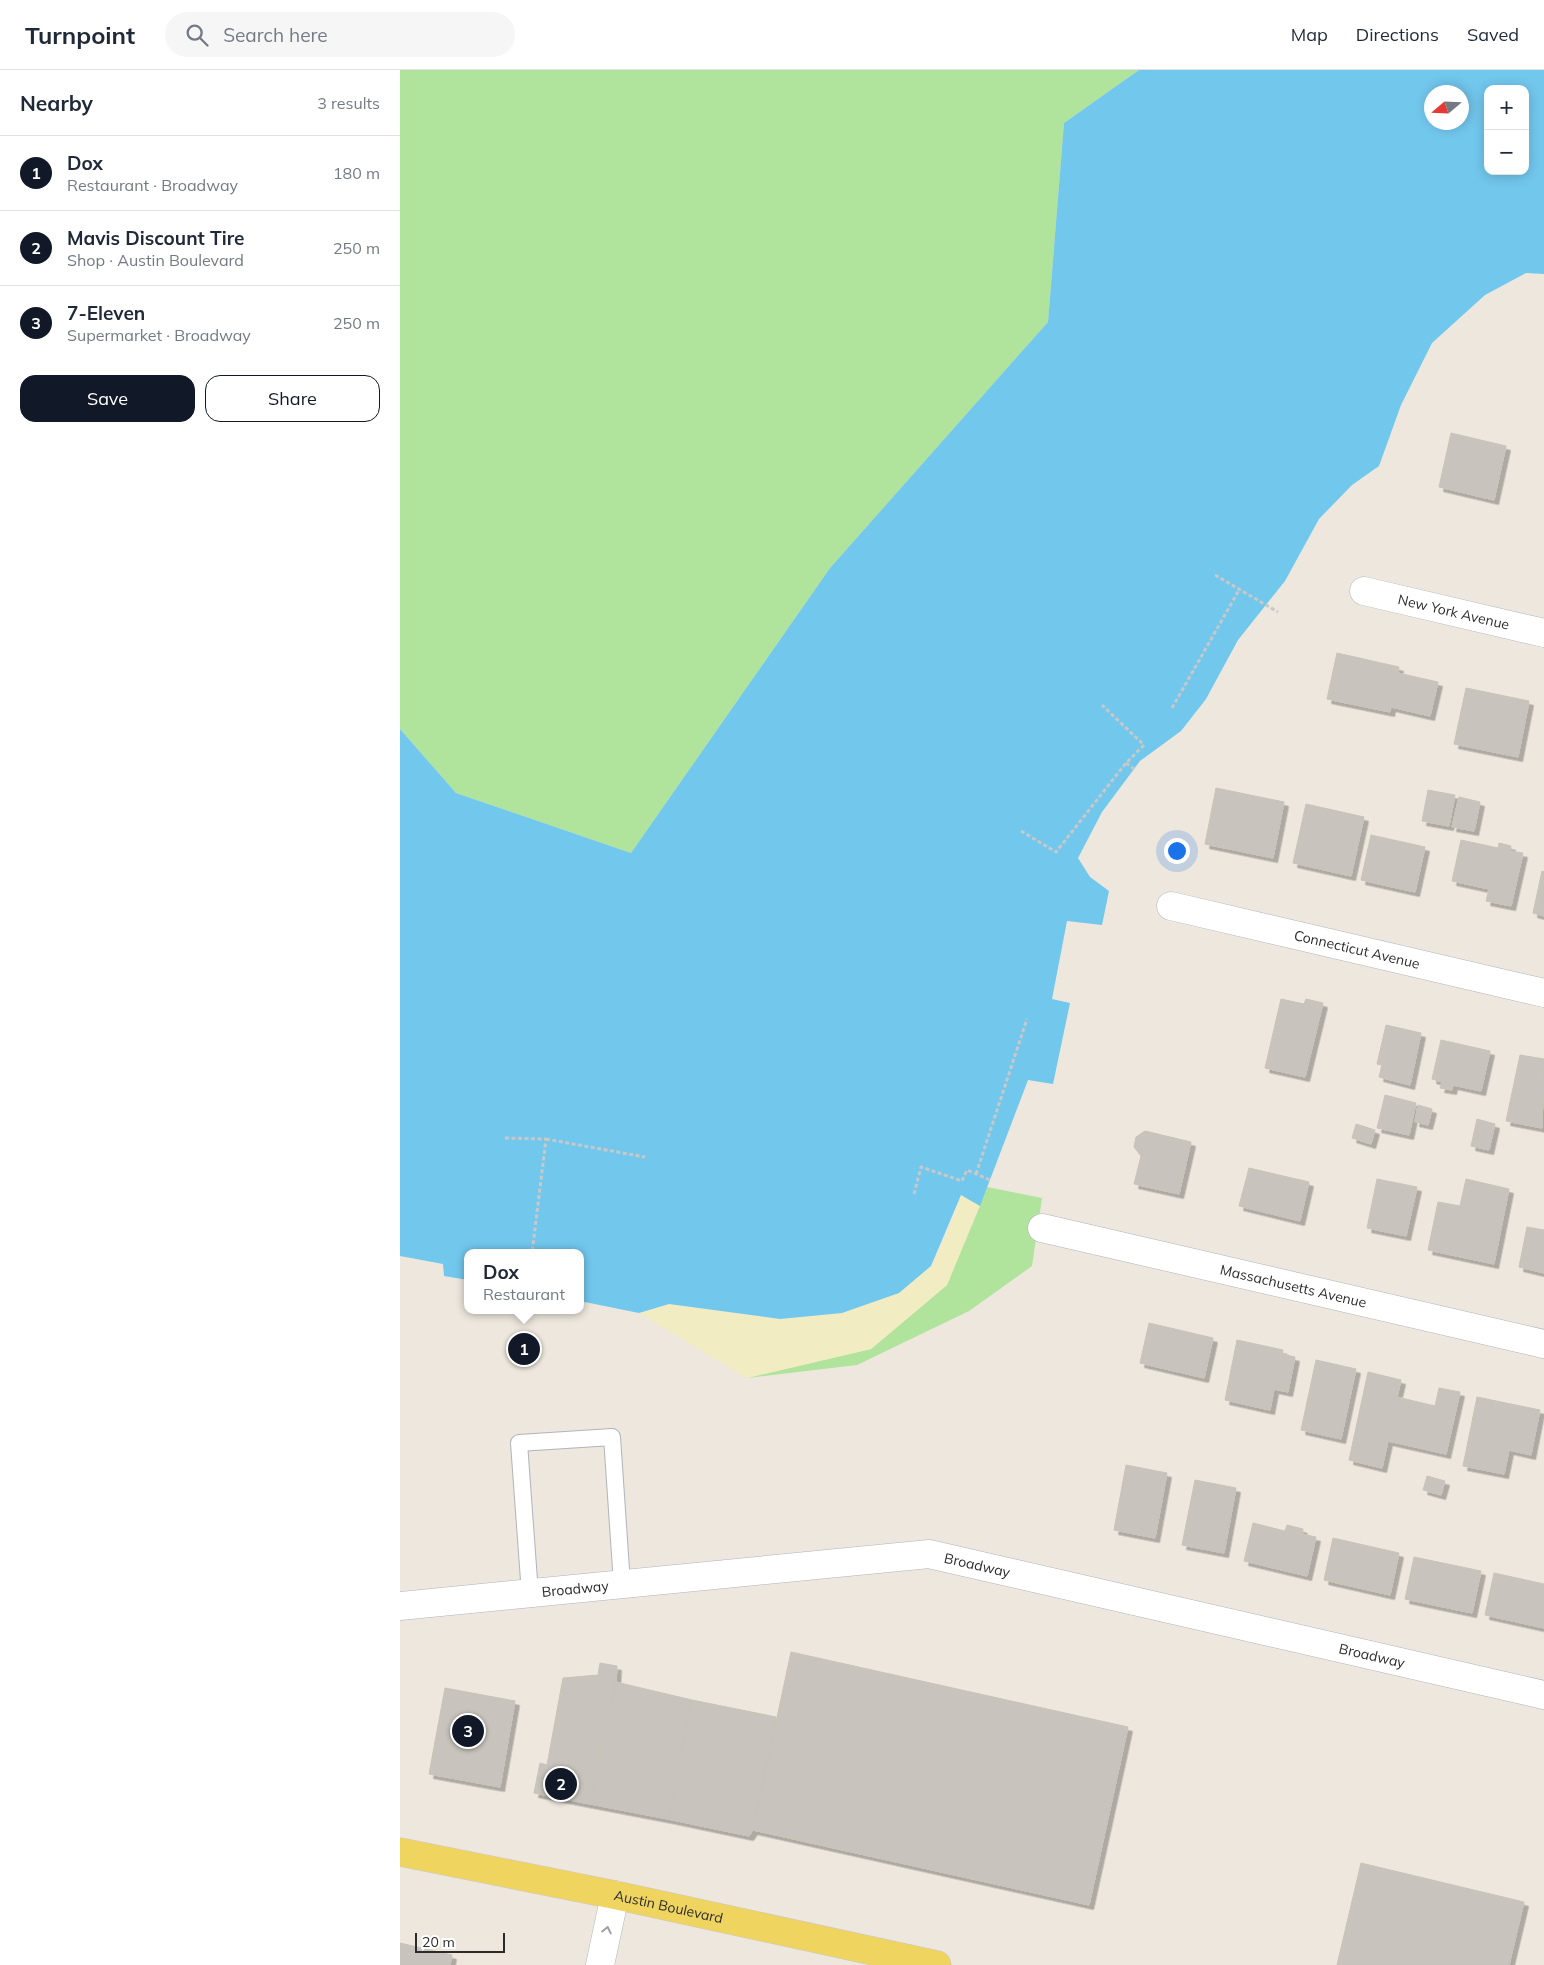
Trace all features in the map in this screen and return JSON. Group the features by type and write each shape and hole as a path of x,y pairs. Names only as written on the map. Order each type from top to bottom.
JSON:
{"main road":[{"name":"Austin Boulevard","path":"400,1852 615,1895 937,1965"}],"street":[{"name":"New York Avenue","path":"1364,591 1544,633"},
{"name":"Connecticut Avenue","path":"1171,906 1544,993"},
{"name":"Massachusetts Avenue","path":"1042,1228 1544,1344"},
{"name":"Broadway","path":"400,1606 929,1554 1544,1695"},
{"path":"600,1965 615,1895"}],"lane":[{"path":"530,1594 519,1443 612,1437 622,1584"}],"path":[{"path":"1215,575 1278,612"},
{"path":"1172,708 1239,590"},
{"path":"1021,831 1056,852 1126,763 1144,745 1102,705"},
{"path":"1126,763 1134,769"},
{"path":"976,1174 1028,1019"},
{"path":"505,1138 546,1139 645,1157"},
{"path":"532,1249 546,1139"},
{"path":"914,1194 921,1167 962,1181 967,1170 990,1180"}],"green space":[{"path":"400,70 1139,70 1064,123 1048,322 830,568 631,853 456,793 400,729"},
{"path":"987,1187 1042,1198 1032,1266 969,1311 857,1365 747,1378 871,1349 947,1285"}],"sand":[{"path":"961,1195 980,1206 947,1285 871,1349 747,1378 639,1313 669,1304 780,1319 931,1266 947,1233"}],"water":[{"path":"1139,70 1544,70 1544,274 1526,273 1485,295 1432,343 1401,405 1379,466 1352,485 1319,519 1285,581 1238,640 1206,699 1181,731 1140,761 1102,812 1078,858 1090,877 1109,891 1102,925 1067,921 1052,999 1070,1003 1053,1084 1028,1080 980,1206 961,1195 931,1266 899,1293 842,1313 780,1319 669,1304 639,1313 584,1302 584,1249 464,1249 464,1279 444,1276 443,1264 400,1256 400,729 456,793 631,853 830,568 1048,322 1064,123"}],"building":[{"path":"1451,433 1506,446 1494,500 1439,487"},
{"path":"1337,653 1399,667 1398,673 1438,682 1430,716 1391,707 1390,712 1327,699"},
{"path":"1466,688 1529,701 1518,757 1454,744"},
{"path":"1216,788 1284,802 1273,858 1205,844"},
{"path":"1428,790 1455,795 1449,826 1422,821"},
{"path":"1459,797 1480,802 1474,831 1452,827"},
{"path":"1306,804 1364,817 1351,876 1293,863"},
{"path":"1371,835 1425,847 1415,892 1361,880"},
{"path":"1461,840 1498,848 1499,843 1511,846 1510,851 1523,853 1511,906 1486,901 1489,889 1452,881"},
{"path":"1542,871 1544,872 1544,916 1533,913"},
{"path":"1281,999 1304,1004 1306,999 1323,1003 1305,1077 1265,1068"},
{"path":"1386,1025 1421,1033 1410,1085 1379,1077 1382,1065 1377,1064"},
{"path":"1441,1040 1490,1051 1481,1091 1453,1085 1452,1090 1440,1088 1442,1082 1432,1079"},
{"path":"1520,1055 1544,1059 1542,1128 1506,1121"},
{"path":"1385,1095 1416,1103 1409,1135 1377,1128"},
{"path":"1418,1105 1432,1109 1428,1125 1415,1122"},
{"path":"1477,1119 1495,1124 1489,1150 1471,1146"},
{"path":"1356,1124 1375,1130 1371,1144 1352,1138"},
{"path":"1145,1131 1191,1142 1179,1194 1134,1184 1141,1156 1134,1147 1136,1137"},
{"path":"1249,1168 1309,1182 1300,1221 1239,1206"},
{"path":"1377,1179 1417,1187 1406,1236 1367,1228"},
{"path":"1466,1179 1509,1189 1494,1264 1428,1250 1438,1202 1460,1206"},
{"path":"1527,1227 1544,1230 1544,1273 1519,1267"},
{"path":"1149,1323 1213,1338 1204,1378 1140,1363"},
{"path":"1237,1340 1283,1350 1282,1354 1295,1357 1288,1392 1274,1389 1270,1410 1225,1400"},
{"path":"1316,1360 1356,1369 1341,1439 1301,1430"},
{"path":"1368,1372 1401,1380 1397,1397 1435,1406 1439,1388 1460,1392 1446,1454 1388,1441 1382,1468 1349,1460"},
{"path":"1477,1397 1540,1410 1531,1455 1509,1450 1504,1474 1463,1466"},
{"path":"1126,1465 1167,1473 1155,1538 1114,1530"},
{"path":"1427,1476 1445,1481 1441,1495 1423,1490"},
{"path":"1195,1480 1236,1488 1224,1553 1182,1545"},
{"path":"1253,1523 1285,1531 1287,1525 1303,1529 1302,1534 1316,1537 1307,1576 1244,1561"},
{"path":"1333,1538 1399,1553 1390,1595 1324,1580"},
{"path":"1414,1557 1481,1571 1472,1613 1405,1599"},
{"path":"1494,1573 1544,1584 1544,1628 1485,1615"},
{"path":"791,1652 1128,1727 1089,1905 753,1830"},
{"path":"600,1663 617,1666 616,1682 590,1804 534,1793 540,1763 547,1765 563,1678 598,1675"},
{"path":"616,1682 692,1700 668,1819 590,1804"},
{"path":"445,1688 515,1701 500,1787 429,1774"},
{"path":"692,1700 776,1717 753,1830 749,1836 668,1819"},
{"path":"1361,1863 1524,1902 1509,1965 1337,1965"},
{"path":"400,1943 452,1955 450,1965 400,1965"}],"place":[{"name":"Dox","path":"524,1349"},
{"name":"7-Eleven","path":"468,1731"},
{"name":"Mavis Discount Tire","path":"561,1784"}]}
